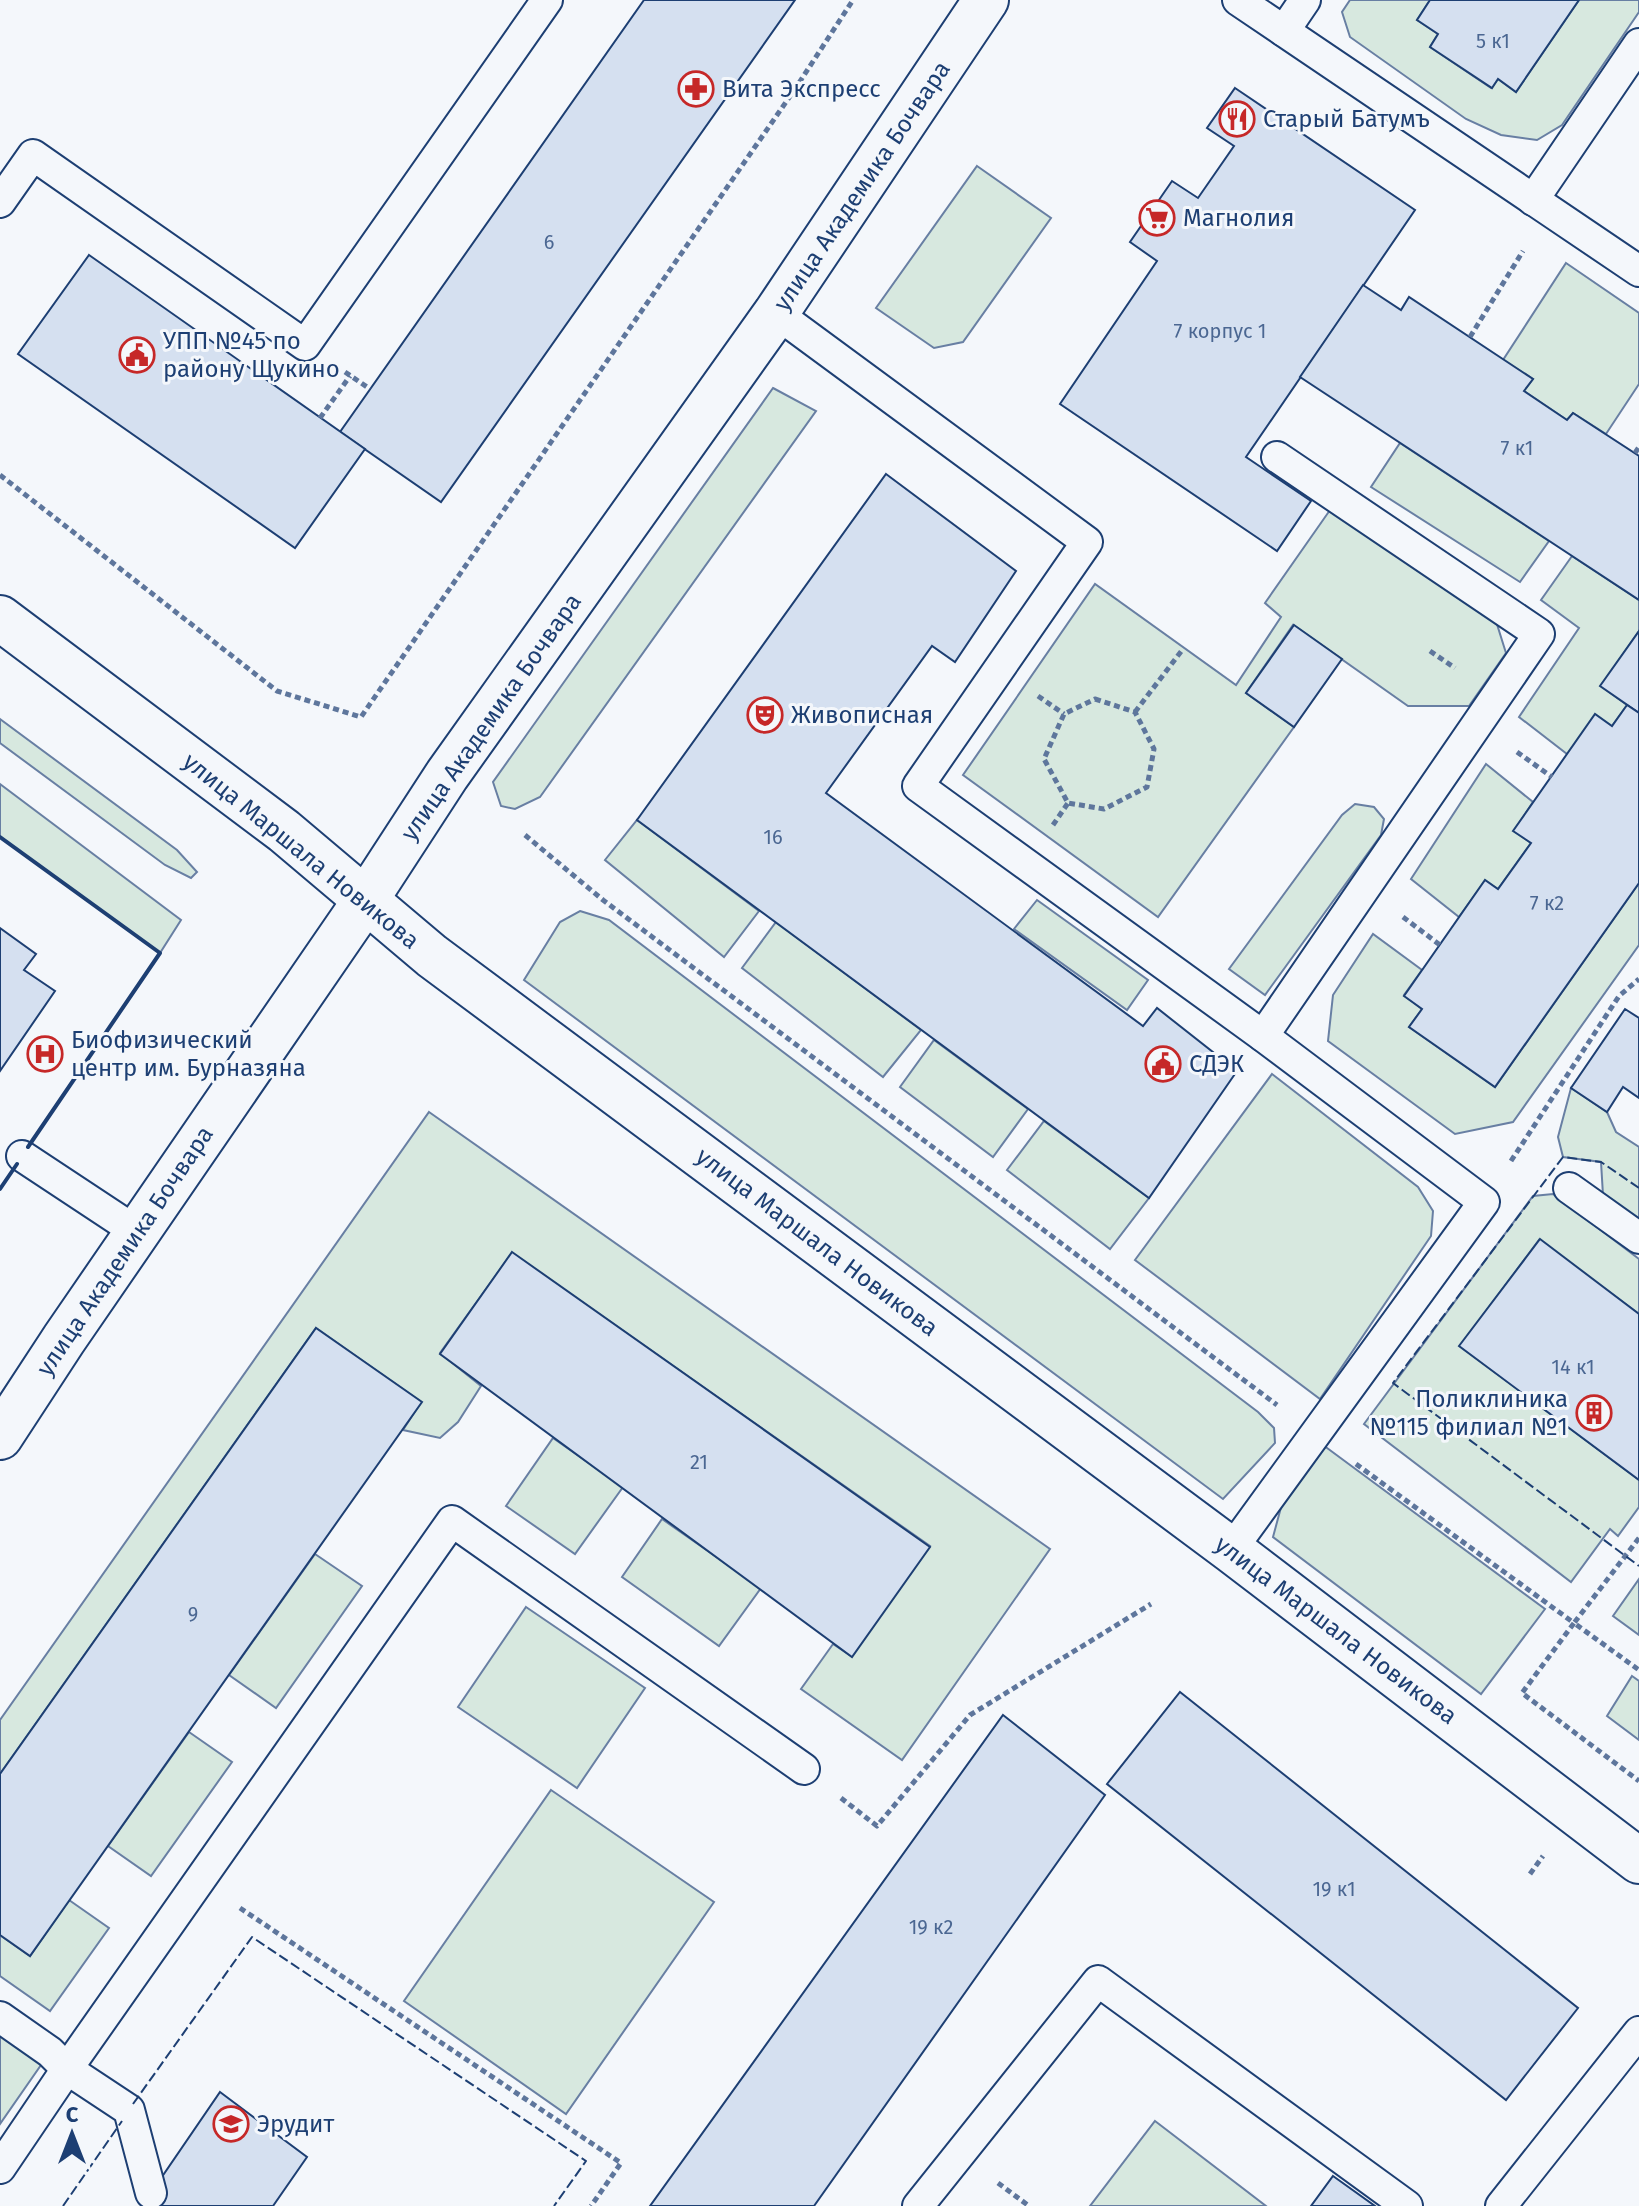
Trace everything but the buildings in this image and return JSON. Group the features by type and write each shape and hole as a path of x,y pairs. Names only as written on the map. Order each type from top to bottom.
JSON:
{"street":[{"name":"улица Академика Бочвара","path":"0,1437 365,901 447,775 776,313 986,0"},
{"name":"улица Маршала Новикова","path":"0,618 284,831 432,956 1231,1550 1639,1861"}],"lane":[{"path":"0,202 33,155 305,345 547,0"},
{"path":"1238,0 1639,271"},
{"path":"1284,31 1305,0"},
{"path":"1541,205 1639,44"},
{"path":"776,313 1087,542 918,786 1263,1036 1484,1202 1231,1550"},
{"path":"1263,1036 1539,634 1277,457"},
{"path":"22,1156 137,1232"},
{"path":"1569,1188 1639,1238"},
{"path":"0,2168 452,1521 804,1769"},
{"path":"918,2206 1098,1981 1407,2206"},
{"path":"0,2017 50,2052 67,2069 129,2110 151,2193"},
{"path":"1501,2206 1639,2032"}],"path":[{"path":"0,475 277,691 361,717 795,89 853,0"},
{"path":"1470,337 1541,205"},
{"path":"320,418 350,376"},
{"path":"1135,712 1183,649"},
{"path":"1095,699 1135,712 1154,749 1147,787 1104,809 1068,803 1044,759 1064,714 1095,699"},
{"path":"525,835 615,909 1314,1433 1639,1670"},
{"path":"1484,1202 1619,996 1639,979"},
{"path":"1639,1538 1522,1693 1639,1781"},
{"path":"804,1769 877,1826 970,1715 1151,1604"},
{"path":"199,1881 621,2163 591,2206"}],"shaded area":[{"path":"1350,0 1430,0 1417,20 1438,34 1430,47 1491,88 1498,79 1516,92 1579,0 1639,0 1639,12 1562,125 1537,140 1501,135 1466,119 1350,37 1342,12"},
{"path":"977,166 1051,218 963,342 934,348 876,308"},
{"path":"1566,263 1639,313 1639,384 1606,434 1573,413 1567,420 1524,391 1533,379 1503,360"},
{"path":"773,388 816,411 540,797 515,809 501,806 493,782"},
{"path":"1400,443 1549,541 1520,582 1371,487"},
{"path":"1330,510 1495,618 1506,653 1469,706 1408,706 1293,625 1246,693 1294,727 1158,917 963,775 1095,584 1236,685 1281,617 1265,603"},
{"path":"1572,556 1639,600 1639,631 1601,686 1627,705 1612,726 1567,754 1519,717 1579,628 1541,600"},
{"path":"0,719 177,850 197,872 191,878 165,865 0,743"},
{"path":"1486,764 1533,802 1514,831 1531,843 1498,889 1485,881 1459,917 1411,879"},
{"path":"0,784 181,920 160,953 0,837"},
{"path":"1355,804 1374,807 1384,819 1381,835 1265,995 1229,969 1342,815"},
{"path":"637,820 759,911 724,957 605,860"},
{"path":"1639,883 1639,945 1513,1122 1455,1134 1328,1041 1333,995 1373,934 1422,970 1404,995 1422,1009 1409,1027 1495,1087"},
{"path":"1037,900 1148,980 1127,1010 1014,929"},
{"path":"580,911 609,920 1258,1412 1274,1428 1275,1443 1223,1499 524,980 560,922"},
{"path":"776,922 921,1030 883,1077 742,968"},
{"path":"934,1040 1028,1109 993,1157 900,1087"},
{"path":"1272,1074 1418,1187 1433,1211 1431,1236 1320,1399 1135,1260"},
{"path":"1571,1088 1607,1112 1616,1132 1639,1147 1639,1220 1603,1195 1601,1162 1563,1157 1558,1137"},
{"path":"429,1112 1050,1549 902,1760 801,1689 833,1644 851,1656 930,1546 512,1253 440,1353 481,1386 458,1422 440,1438 403,1430 421,1402 316,1328 0,1774 0,1720"},
{"path":"1044,1121 1149,1198 1110,1249 1007,1170"},
{"path":"1553,1194 1639,1259 1639,1314 1539,1240 1460,1346 1639,1480 1639,1507 1618,1536 1610,1529 1571,1582 1364,1424 1533,1196"},
{"path":"553,1438 623,1487 575,1554 506,1506"},
{"path":"1323,1445 1545,1609 1481,1694 1273,1537 1283,1500"},
{"path":"662,1519 761,1588 719,1646 622,1577"},
{"path":"315,1554 362,1586 276,1708 229,1675"},
{"path":"1639,1579 1639,1635 1613,1616"},
{"path":"526,1607 645,1688 577,1788 458,1707"},
{"path":"1632,1676 1639,1681 1639,1740 1607,1716"},
{"path":"189,1732 232,1762 151,1876 108,1846"},
{"path":"551,1790 714,1902 566,2114 404,2001"},
{"path":"69,1900 109,1928 50,2011 0,1976 0,1935 30,1956"},
{"path":"0,2017 50,2052 0,2124"},
{"path":"1155,2121 1266,2206 1090,2206"}],"fence":[{"path":"1639,1188 1601,1162 1563,1157 1393,1383 1639,1566"},
{"path":"133,2104 252,1937 586,2161 554,2206"},
{"path":"63,2206 122,2121"}],"wall":[{"path":"0,837 160,953 28,1147"},
{"path":"0,1189 17,1164"}],"place":[{"name":"Вита Экспресс","path":"696,89"},
{"name":"Старый Батумъ","path":"1237,119"},
{"name":"Магнолия","path":"1157,218"},
{"name":"УПП №45 по району Щукино","path":"137,355"},
{"name":"Живописная","path":"765,715"},
{"name":"Биофизический центр им. Бурназяна","path":"45,1054"},
{"name":"СДЭК","path":"1163,1064"},
{"name":"Поликлиника №115 филиал №1","path":"1594,1413"},
{"name":"Эрудит","path":"231,2124"}]}
